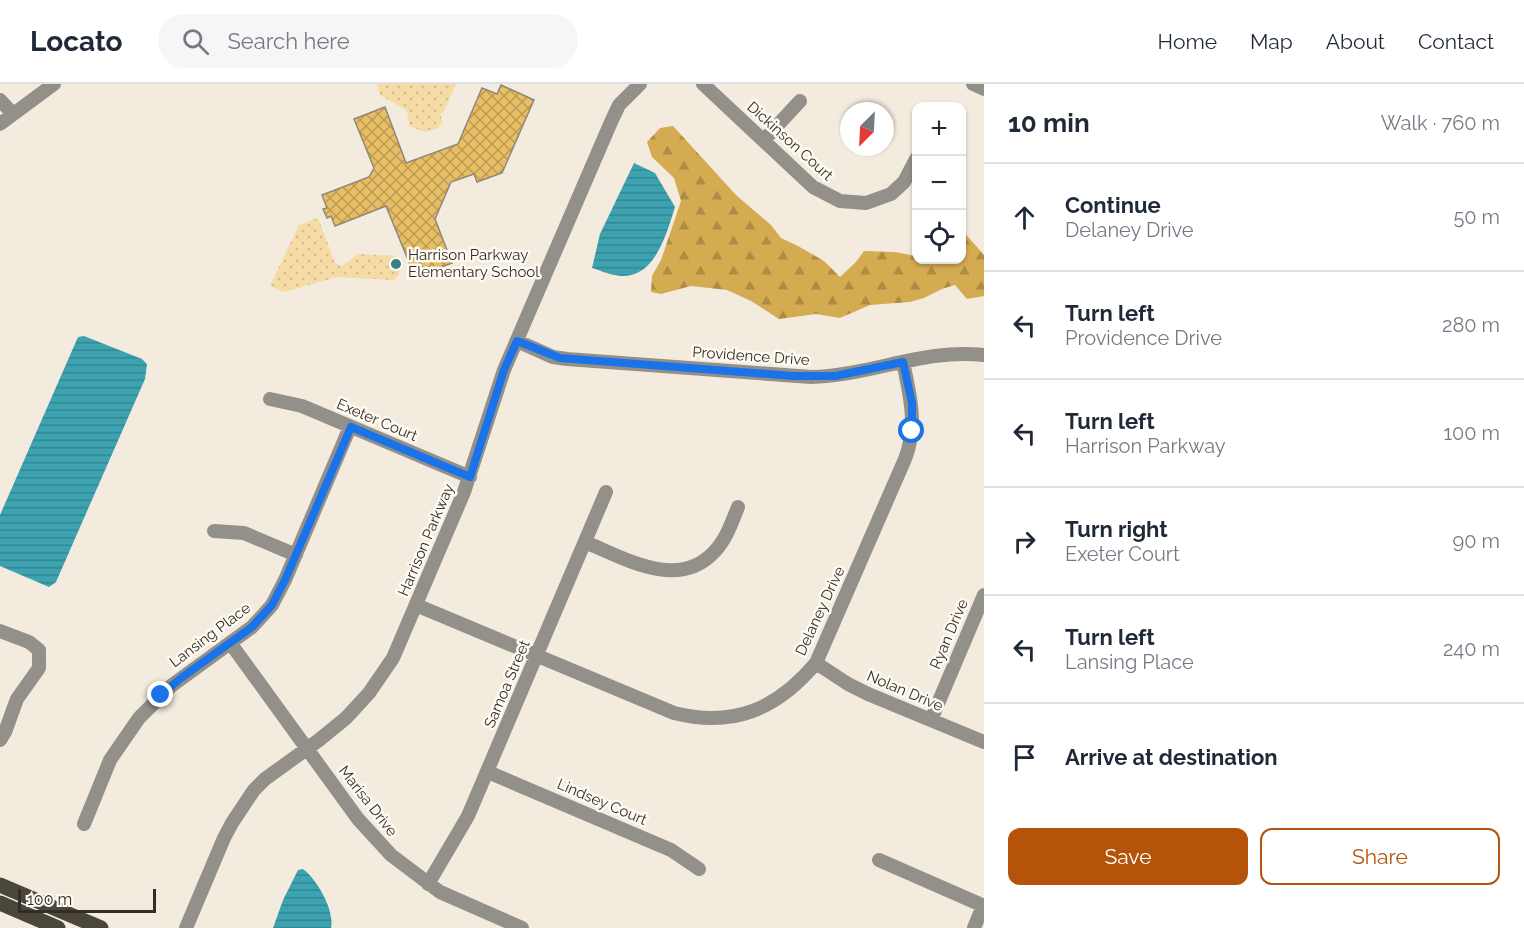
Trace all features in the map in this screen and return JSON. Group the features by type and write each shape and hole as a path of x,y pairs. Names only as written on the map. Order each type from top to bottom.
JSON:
{"main road":[{"path":"0,885 101,928"},
{"path":"0,903 58,928"}],"street":[{"path":"0,124 54,84"},
{"name":"Harrison Parkway","path":"186,928 224,838 242,807 265,779 333,729 369,693 393,658 470,477 504,370 614,114 640,84"},
{"name":"Dickinson Court","path":"704,84 822,194 849,203 874,201 891,194 904,182 912,167"},
{"path":"973,84 984,89"},
{"path":"0,100 14,114"},
{"path":"764,140 800,101"},
{"name":"Providence Drive","path":"517,341 560,358 793,376 835,376 942,355 984,355"},
{"name":"Delaney Drive","path":"416,604 664,710 685,716 708,718 733,717 765,706 795,687 816,663 908,450 912,413 903,362"},
{"name":"Exeter Court","path":"270,399 293,403 470,477"},
{"name":"Lansing Place","path":"84,824 110,760 139,718 171,686 252,627 272,605 351,427"},
{"name":"Samoa Street","path":"428,884 460,832 488,772 606,492"},
{"path":"585,542 651,568 667,571 684,569 714,554 738,507"},
{"path":"214,531 244,533 296,555"},
{"name":"Ryan Drive","path":"931,720 984,595"},
{"path":"0,631 29,642 39,650 39,668 17,699 0,740"},
{"name":"Marisa Drive","path":"231,644 358,819 379,844 428,884 451,897 522,928"},
{"name":"Nolan Drive","path":"816,663 848,684 984,742"},
{"path":"0,702 14,709"},
{"name":"Lindsey Court","path":"488,772 671,850 699,869"},
{"path":"879,860 984,906 974,928"}],"shaded area":[{"path":"376,84 456,84 444,112 440,114 443,123 439,125 439,128 424,132 410,126 407,116 409,115 405,109 381,96"},
{"path":"318,218 335,263 342,266 358,254 395,256 400,261 399,275 394,280 337,277 284,292 270,286 299,225"}],"green space":[{"path":"673,126 737,196 771,225 781,238 824,261 840,277 864,251 912,255 912,264 966,264 966,235 984,255 984,296 967,299 955,285 910,302 870,305 840,318 816,314 779,319 751,301 727,290 691,286 661,294 651,292 652,276 661,260 681,201 674,178 652,157 647,142 660,128"}],"water":[{"path":"634,163 655,173 675,207 662,243 649,264 640,272 628,276 612,274 592,268 600,234"},
{"path":"84,336 142,359 147,364 145,379 56,582 49,587 0,566 0,515 78,337"},
{"path":"303,869 314,880 328,904 332,921 331,928 273,928 283,900 298,870"}],"building":[{"path":"501,85 534,100 502,173 477,182 474,174 451,182 435,219 452,263 415,277 386,206 335,226 331,216 327,218 323,209 327,208 322,195 369,177 374,168 354,119 385,107 406,163 458,144 482,88 497,94"}],"place":[{"name":"Harrison Parkway Elementary School","path":"396,264"}],"route":[{"path":"161,695 252,627 272,605 351,427 470,477 504,370 517,341 560,358 810,377 835,376 903,362 912,403 912,431"}]}
